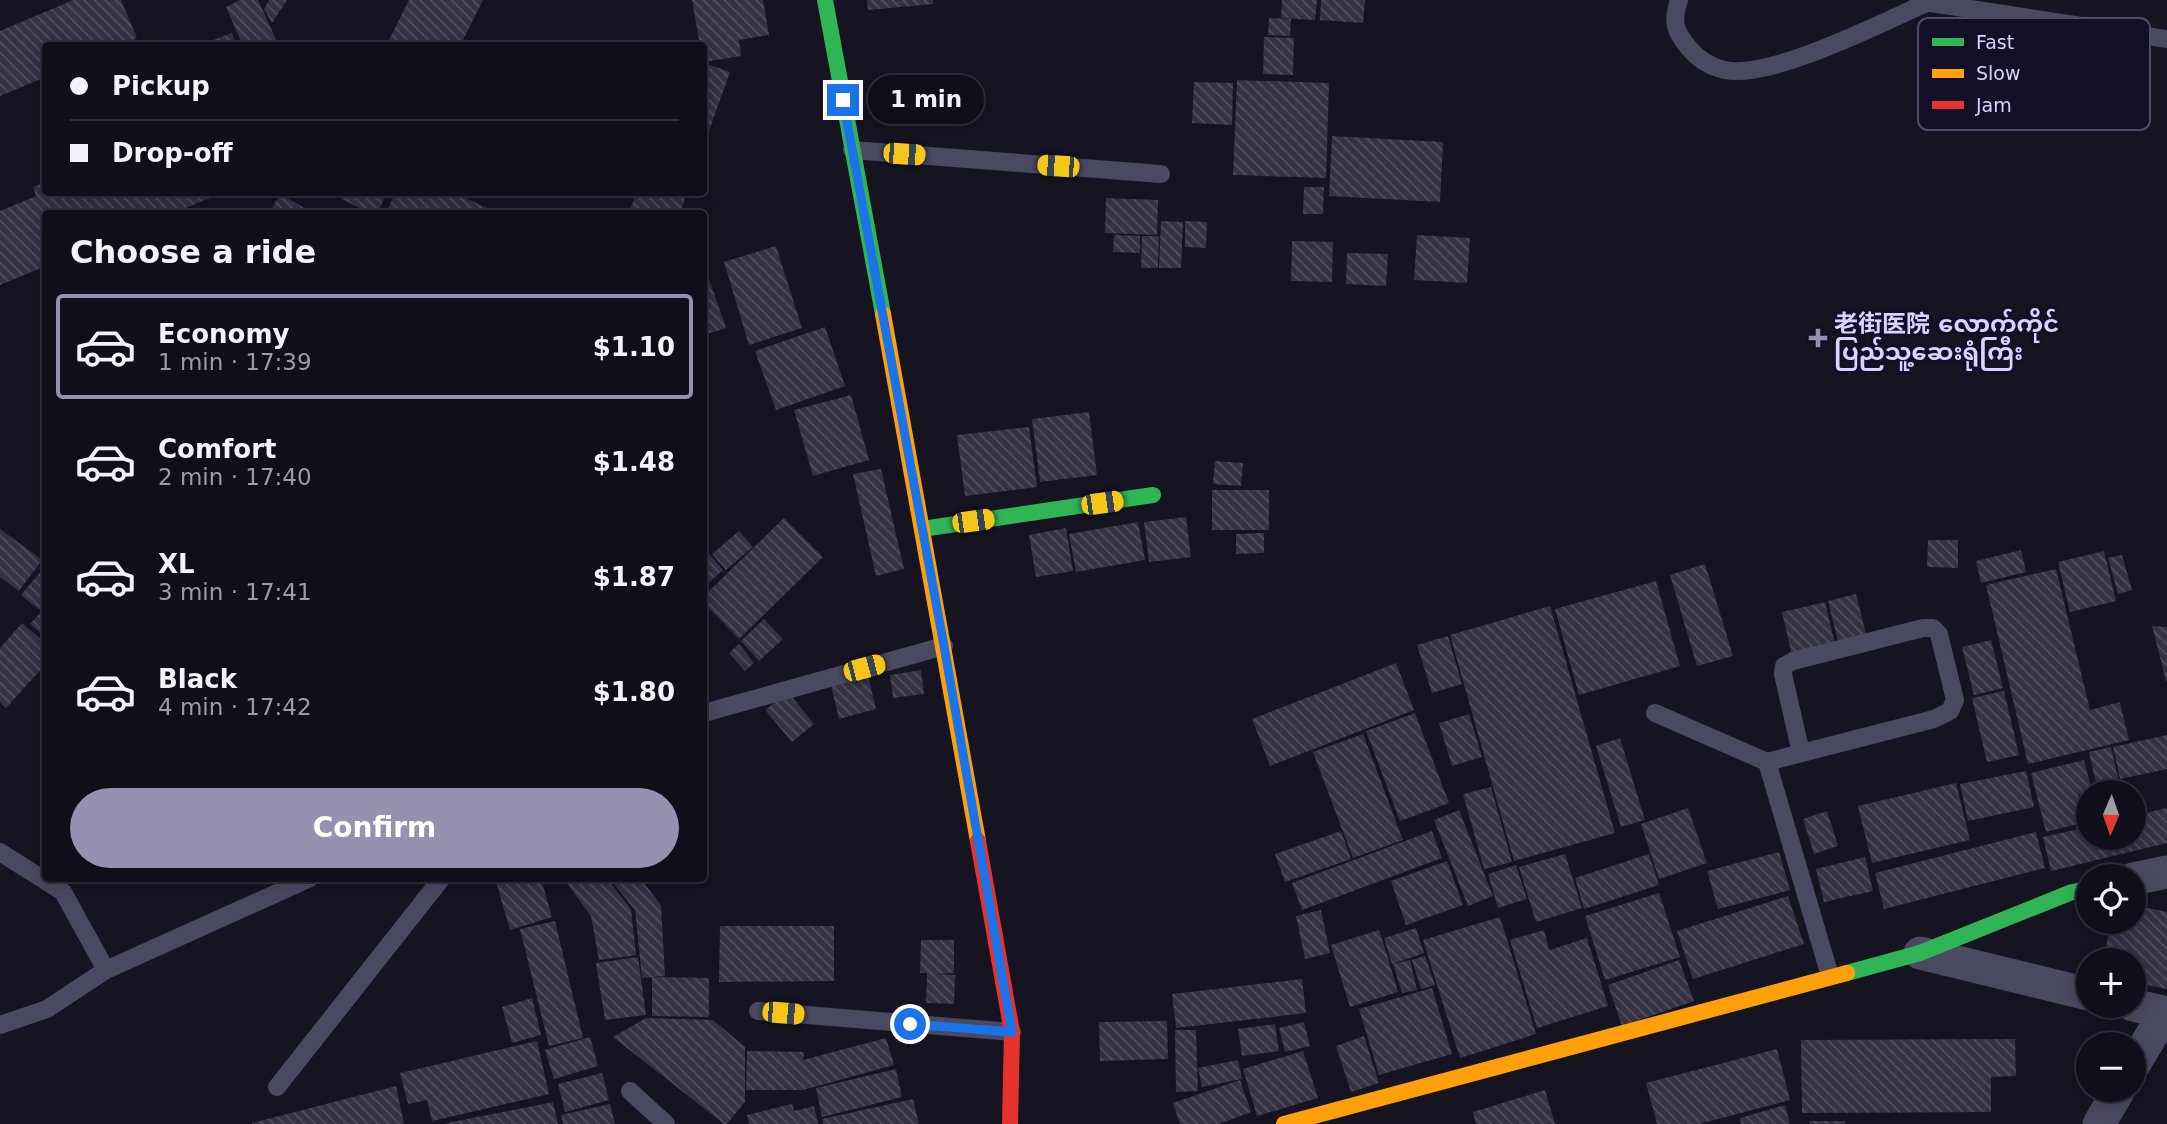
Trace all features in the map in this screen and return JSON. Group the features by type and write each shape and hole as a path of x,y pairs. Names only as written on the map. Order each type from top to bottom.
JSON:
{"street":[{"path":"825,0 1012,1032 1010,1124"},
{"path":"922,529 1153,495"},
{"path":"2146,876 2167,872"},
{"path":"1284,1124 1920,953 2076,891"},
{"path":"1920,953 2076,991"},
{"path":"2146,1008 2166,1013 2146,1045"},
{"path":"2106,1123 2114,1102"}],"lane":[{"path":"1679,0 1673,18 1679,36 1706,63 1727,70 1760,70 1814,52 1921,1 2031,18"},
{"path":"852,150 1161,174"},
{"path":"1655,713 1767,762 1934,719 1950,711 1955,701 1939,634 1933,628 1923,628 1793,661 1784,666 1783,674 1801,753"},
{"path":"707,712 944,646"},
{"path":"1767,762 1830,976"},
{"path":"0,852 42,879"},
{"path":"47,882 63,892 106,970"},
{"path":"0,1026 47,1009 106,970 301,882"},
{"path":"277,1087 439,882"},
{"path":"758,1011 1012,1032"},
{"path":"629,1091 666,1124"}],"building":[{"path":"73,0 121,0 137,38 128,42 42,42 42,79 0,96 0,31"},
{"path":"240,0 258,0 277,42 241,42 226,7"},
{"path":"269,0 287,0 272,23 264,9"},
{"path":"409,0 483,0 462,42 388,42"},
{"path":"692,0 763,0 769,35 739,40 741,56 707,62 707,42 699,42"},
{"path":"867,0 933,0 933,4 868,10"},
{"path":"1282,0 1317,0 1315,20 1281,18"},
{"path":"1321,0 1365,0 1363,23 1320,20"},
{"path":"1269,18 1291,19 1290,36 1268,35"},
{"path":"232,33 235,42 207,42"},
{"path":"1264,37 1294,38 1293,75 1263,74"},
{"path":"707,64 730,72 707,137"},
{"path":"1237,80 1329,83 1326,178 1233,175"},
{"path":"1194,82 1233,83 1232,125 1192,123"},
{"path":"1332,136 1443,142 1440,202 1329,196"},
{"path":"42,184 42,196 215,196 181,210 42,210 42,268 0,285 0,211 36,196 33,187"},
{"path":"1304,187 1324,187 1323,214 1303,214"},
{"path":"279,196 284,196 308,210 271,210"},
{"path":"336,196 385,196 379,210 363,210"},
{"path":"393,196 462,196 491,210 388,210"},
{"path":"635,196 686,196 681,210 630,210"},
{"path":"1106,198 1158,200 1157,235 1105,233"},
{"path":"1161,221 1183,222 1181,268 1159,268"},
{"path":"1185,221 1207,222 1206,248 1185,247"},
{"path":"1114,235 1140,236 1140,253 1113,252"},
{"path":"1417,235 1470,238 1467,283 1414,280"},
{"path":"1142,236 1159,236 1158,268 1141,268"},
{"path":"1292,241 1333,242 1332,282 1291,281"},
{"path":"776,246 802,328 749,345 724,262"},
{"path":"1347,253 1388,254 1386,286 1346,284"},
{"path":"709,279 726,328 707,334"},
{"path":"825,327 845,386 776,410 755,351"},
{"path":"851,395 869,460 813,476 794,410"},
{"path":"1089,412 1097,475 1040,482 1032,419"},
{"path":"1029,427 1037,487 965,496 957,435"},
{"path":"1215,461 1243,463 1241,486 1213,484"},
{"path":"881,469 904,569 876,576 853,474"},
{"path":"1212,490 1269,490 1269,530 1212,530"},
{"path":"1186,517 1191,557 1149,562 1144,522"},
{"path":"784,518 823,557 739,639 707,606 707,593"},
{"path":"1138,522 1145,560 1076,572 1069,534"},
{"path":"1066,528 1073,571 1036,577 1029,535"},
{"path":"0,529 42,560 19,591 0,577"},
{"path":"739,531 753,547 726,570 712,554"},
{"path":"1264,533 1264,553 1236,554 1236,534"},
{"path":"1928,540 1958,540 1958,568 1927,567"},
{"path":"2021,550 2026,572 1981,583 1976,561"},
{"path":"707,551 723,570 707,584"},
{"path":"2104,551 2116,601 2070,612 2058,562"},
{"path":"2122,555 2132,590 2118,594 2108,558"},
{"path":"1705,564 1733,656 1697,666 1670,575"},
{"path":"2056,569 2090,710 2120,702 2129,740 2028,764 1986,585"},
{"path":"42,570 42,607 39,610 21,595"},
{"path":"1656,581 1680,666 1579,695 1555,609"},
{"path":"1856,594 1867,638 1839,646 1828,601"},
{"path":"1825,602 1835,644 1792,655 1782,612"},
{"path":"1550,606 1615,833 1514,861 1450,635"},
{"path":"42,610 42,634 30,624"},
{"path":"764,619 783,639 759,661 741,641"},
{"path":"22,623 42,640 42,668 6,708 0,702 0,648"},
{"path":"2152,626 2167,627 2167,681 2166,681"},
{"path":"1448,636 1462,684 1432,693 1417,645"},
{"path":"1991,640 2003,688 1974,695 1962,647"},
{"path":"739,644 754,663 745,671 729,653"},
{"path":"1396,663 1414,710 1270,766 1252,719"},
{"path":"921,670 924,694 893,698 890,675"},
{"path":"868,676 876,709 839,719 831,685"},
{"path":"2004,691 2019,755 1987,762 1972,698"},
{"path":"788,692 814,724 792,742 765,710"},
{"path":"1415,713 1449,803 1400,821 1366,731"},
{"path":"1469,714 1482,757 1452,766 1439,723"},
{"path":"1363,734 1403,840 1353,858 1313,752"},
{"path":"2167,735 2167,769 2120,779 2113,747"},
{"path":"1620,738 1645,820 1621,827 1596,746"},
{"path":"2111,747 2118,778 2095,780 2089,752"},
{"path":"2084,760 2089,780 2076,780 2076,824 2046,832 2031,773"},
{"path":"2026,771 2034,807 1968,821 1960,784"},
{"path":"1956,783 1970,840 1872,863 1858,806"},
{"path":"1491,787 1512,862 1484,869 1463,794"},
{"path":"1688,808 1707,863 1659,879 1641,824"},
{"path":"2167,808 2167,843 2146,848 2146,813"},
{"path":"1459,810 1493,896 1468,906 1434,820"},
{"path":"1827,811 1838,846 1814,854 1803,819"},
{"path":"2076,830 2076,850 2138,850 2051,871 2043,837"},
{"path":"1341,831 1351,859 1285,882 1275,854"},
{"path":"1432,831 1442,858 1302,910 1292,883"},
{"path":"2036,832 2045,868 1884,909 1875,873"},
{"path":"1779,852 1790,890 1718,909 1707,871"},
{"path":"1565,854 1582,908 1536,922 1519,867"},
{"path":"1649,854 1659,885 1584,909 1575,878"},
{"path":"1865,857 1873,891 1824,902 1816,869"},
{"path":"1447,861 1463,905 1406,925 1391,881"},
{"path":"1516,865 1527,899 1498,908 1488,874"},
{"path":"496,882 542,882 552,917 510,930"},
{"path":"566,882 609,882 631,909 636,955 599,960 591,916"},
{"path":"612,882 643,882 661,905 665,976 642,978 635,910"},
{"path":"1659,893 1680,957 1605,980 1585,916"},
{"path":"1788,896 1804,944 1693,979 1677,931"},
{"path":"2146,908 2167,912 2167,989 2146,985 2146,948 2106,948 2109,934 2146,934"},
{"path":"1321,910 1330,953 1305,959 1296,916"},
{"path":"1500,917 1536,1034 1460,1058 1423,940"},
{"path":"555,921 583,1038 549,1046 520,929"},
{"path":"720,926 834,926 834,981 719,982"},
{"path":"1416,928 1424,953 1392,964 1384,938"},
{"path":"1379,930 1398,992 1350,1007 1331,945"},
{"path":"1544,930 1549,950 1587,938 1608,1006 1537,1028 1510,940"},
{"path":"921,940 954,940 954,973 935,974 955,975 954,1004 926,1003 927,973 920,973"},
{"path":"1425,956 1435,985 1421,989 1412,960"},
{"path":"638,957 646,1015 605,1020 596,963"},
{"path":"1410,960 1417,990 1402,993 1393,964"},
{"path":"1679,960 1694,1001 1622,1026 1608,985"},
{"path":"652,977 709,978 709,1017 652,1016"},
{"path":"1302,979 1306,1013 1176,1028 1172,994"},
{"path":"1432,988 1452,1054 1379,1075 1359,1009"},
{"path":"532,998 541,1035 512,1043 502,1007"},
{"path":"646,1018 713,1020 745,1047 745,1102 727,1124 613,1037"},
{"path":"1167,1021 1168,1059 1100,1061 1099,1022"},
{"path":"1304,1022 1310,1046 1285,1052 1279,1028"},
{"path":"1275,1024 1279,1051 1242,1056 1238,1029"},
{"path":"1175,1030 1196,1030 1198,1091 1176,1092"},
{"path":"1364,1036 1379,1083 1351,1092 1336,1046"},
{"path":"590,1037 598,1066 554,1079 545,1050"},
{"path":"886,1038 894,1065 803,1090 746,1090 747,1051 804,1052 803,1060"},
{"path":"2015,1039 2016,1076 1991,1077 1991,1112 1802,1113 1801,1040"},
{"path":"537,1041 549,1094 432,1121 427,1100 408,1104 400,1073"},
{"path":"1777,1049 1790,1100 1699,1124 1657,1124 1646,1083"},
{"path":"1303,1051 1318,1098 1257,1116 1243,1069"},
{"path":"1238,1060 1242,1079 1202,1087 1198,1068"},
{"path":"896,1069 902,1097 822,1117 816,1088"},
{"path":"602,1073 609,1100 565,1112 558,1084"},
{"path":"1240,1080 1251,1112 1219,1124 1180,1124 1173,1103"},
{"path":"396,1086 404,1124 252,1124 252,1123"},
{"path":"1545,1090 1555,1124 1476,1124 1473,1112"},
{"path":"913,1099 919,1124 823,1124 822,1119"},
{"path":"553,1102 558,1124 447,1124 447,1123"},
{"path":"610,1104 615,1124 563,1124 561,1115"},
{"path":"792,1104 794,1111 814,1106 818,1124 749,1124 747,1115"},
{"path":"1785,1105 1790,1124 1741,1124 1740,1118"},
{"path":"1809,1121 1845,1121 1845,1124 1809,1124"}],"traffic: fast":[{"path":"825,0 883,314"},
{"path":"922,529 1153,495"},
{"path":"1847,973 1920,953 2076,891"}],"traffic: slow":[{"path":"883,314 978,841"},
{"path":"1284,1124 1847,973"}],"traffic: jam":[{"path":"978,841 1012,1032 1010,1124"}],"place":[{"name":"老街医院 လောက်ကိုင် ပြည်သူ့ဆေးရုံကြီး","path":"1818,338"}],"route":[{"path":"843,100 1012,1032 910,1024"}]}
